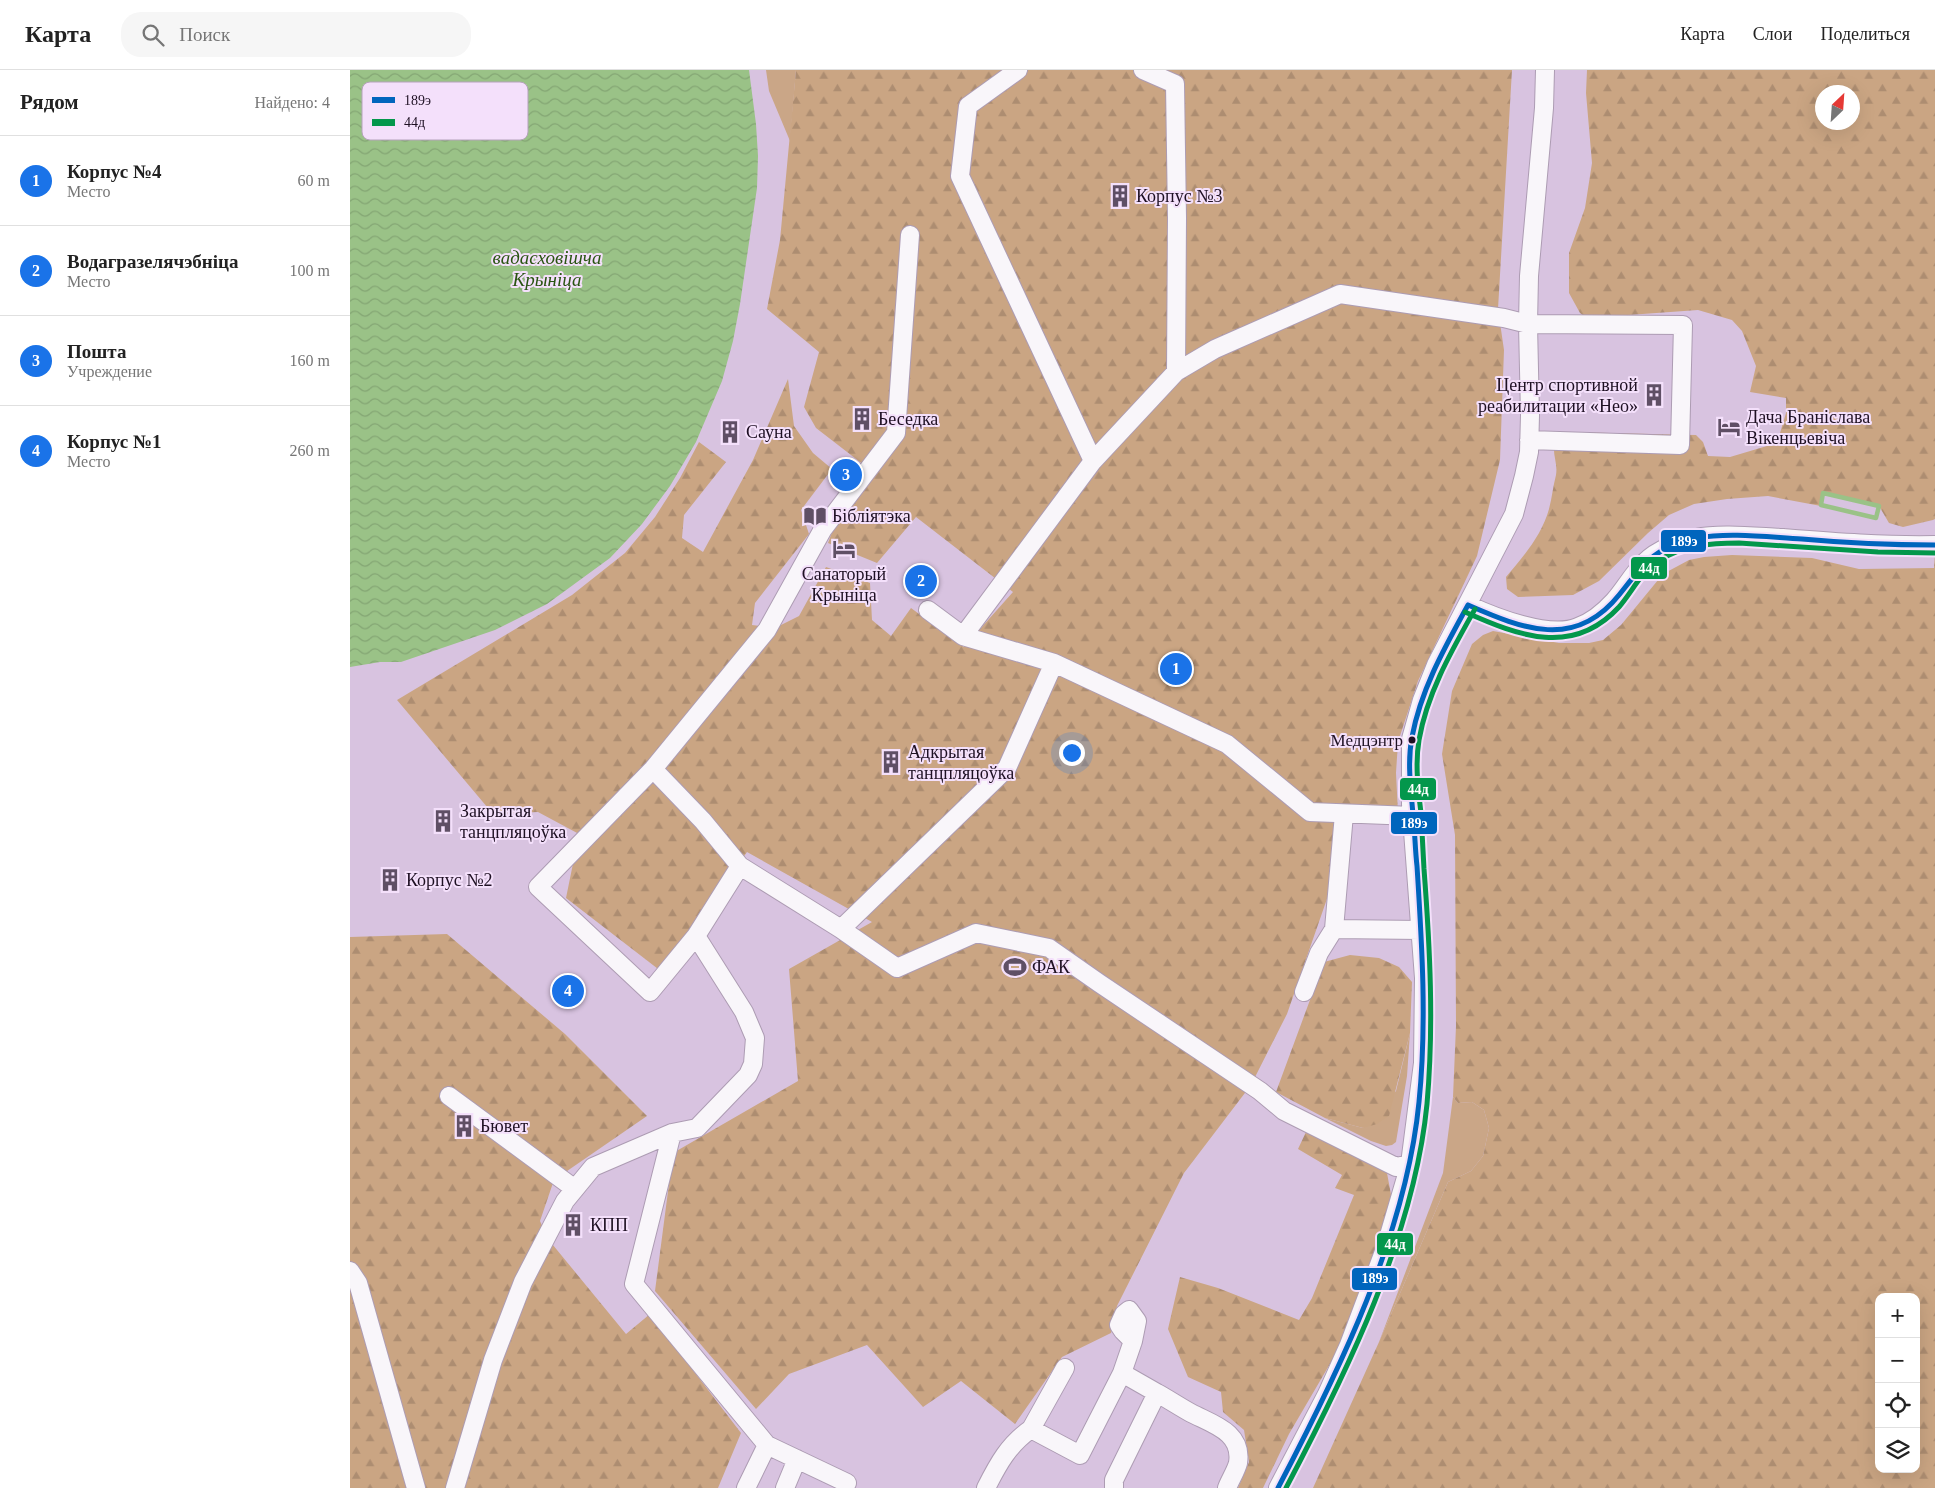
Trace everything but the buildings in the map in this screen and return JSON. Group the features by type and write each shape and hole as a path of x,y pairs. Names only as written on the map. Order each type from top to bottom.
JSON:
{"street":[{"path":"1018,70 968,106 960,176 1093,461"},
{"path":"1142,70 1175,84 1177,218 1176,372"},
{"path":"1278,1488 1327,1394 1349,1345 1385,1250 1410,1164 1423,1063 1424,978 1413,816 1410,760 1411,739 1422,700 1436,665 1514,514 1524,476 1529,440 1530,414 1528,324 1530,276 1544,108 1545,70"},
{"path":"740,866 696,936 650,992 538,887 653,768 767,630 823,529 896,433 910,235"},
{"path":"963,636 1093,461 1176,372 1215,349 1340,294 1504,318 1528,324 1683,325 1680,445 1529,440"},
{"path":"1468,604 1494,617 1521,624 1556,630 1576,628 1597,617 1614,601 1645,562 1666,548 1696,538 1742,536 1883,546 1935,545"},
{"path":"928,610 963,636 1054,663 1227,744 1310,812 1413,816"},
{"path":"841,930 1006,768 1054,663"},
{"path":"653,768 703,821 740,866 897,968 976,933 1049,948 1260,1091 1284,1110 1396,1167 1410,1164"},
{"path":"1304,992 1319,953 1334,929 1344,814"},
{"path":"1334,929 1421,930"},
{"path":"455,1488 493,1360 523,1282 565,1201 592,1167 672,1133 697,1128 748,1075 753,1064 755,1038 744,1012 696,936"},
{"path":"449,1096 574,1189"},
{"path":"672,1133 634,1284 767,1445 847,1483"},
{"path":"350,1271 358,1283 416,1488"},
{"path":"1031,1429 1080,1455 1122,1373 1133,1341"},
{"path":"986,1488 998,1463 1017,1439 1031,1429 1065,1368"},
{"path":"1122,1373 1192,1413 1216,1424 1232,1437 1237,1445 1238,1463 1227,1488"},
{"path":"1114,1488 1114,1480 1157,1393"},
{"path":"746,1488 767,1445"},
{"path":"785,1488 797,1460"}],"shaded area":[{"path":"766,70 796,70 790,141 769,91"},
{"path":"1410,1033 1407,1076 1396,1142 1386,1146 1371,1141 1325,1118 1363,1128 1396,1091"},
{"path":"1453,1097 1458,1103 1472,1102 1484,1110 1489,1128 1483,1156 1471,1171 1448,1182 1379,1342 1443,1173"}],"green space":[{"path":"796,70 1512,70 1498,309 1504,350 1500,460 1477,556 1418,681 1398,742 1396,773 1398,813 1339,810 1331,853 1329,893 1287,1014 1251,1085 1184,1173 1117,1306 1111,1333 1062,1357 1015,1424 961,1381 923,1407 867,1345 789,1374 756,1409 655,1291 673,1153 798,1081 789,969 872,922 747,852 662,972 566,898 579,834 538,812 493,814 397,700 572,595 625,553 655,517 680,478 699,442 726,462 684,515 682,538 703,552 753,460 788,379 794,426 813,453 832,469 801,510 809,534 755,603 752,625 775,628 799,616 826,567 870,583 872,620 891,636 911,608 964,647 1013,592 916,517 877,563 828,543 834,527 873,472 816,428 804,407 819,352 767,309 780,240"},
{"path":"1587,70 1935,70 1935,519 1903,527 1889,523 1879,506 1824,493 1821,506 1768,496 1694,504 1669,515 1599,581 1573,595 1518,597 1507,589 1506,577 1531,545 1546,519 1556,475 1554,446 1556,441 1567,432 1696,435 1703,442 1708,456 1730,457 1777,443 1786,413 1786,398 1750,392 1756,366 1742,331 1732,320 1698,310 1587,318 1580,313 1569,293 1569,253 1585,208 1592,163 1586,93"},
{"path":"1935,553 1935,1488 1313,1488 1448,1182 1471,1171 1483,1156 1489,1128 1484,1110 1472,1102 1458,1103 1453,1097 1456,1026 1455,835 1442,754 1452,691 1472,644 1483,635 1493,631 1559,643 1589,643 1603,640 1621,625 1663,574 1689,560 1704,557 1732,555 1812,558 1859,569 1934,568"},
{"path":"447,934 565,1034 647,1116 554,1180 540,1221 548,1239 626,1334 650,1314 741,1433 718,1488 350,1488 350,937"},
{"path":"1350,955 1379,958 1399,967 1412,982 1410,1033 1389,1116 1377,1124 1363,1128 1325,1118 1276,1092 1324,962"},
{"path":"1306,1132 1387,1173 1392,1200 1341,1345 1289,1434 1263,1488 1238,1488 1249,1462 1244,1430 1223,1412 1221,1392 1188,1377 1168,1329 1180,1277 1218,1288 1299,1320 1312,1298 1354,1195 1335,1188 1342,1175 1298,1149"}],"water":[{"name":"вадасховішча Крыніца","path":"350,70 749,70 756,124 757,188 733,341 722,381 696,442 670,486 642,524 610,558 547,604 495,630 401,662 380,662 350,667"}],"waterway":[{"path":"1823,493 1879,506 1876,518 1821,505 1823,493"}],"transit line":[{"name":"189э","path":"1468,605 1488,614 1528,627 1548,630 1566,629 1585,623 1602,612 1643,566 1660,552 1682,542 1709,536 1749,536 1852,543 1935,545"},
{"name":"44д","path":"1465,612 1485,621 1525,634 1564,637 1583,632 1601,623 1619,607 1642,576 1658,561 1677,551 1708,544 1739,543 1878,552 1935,553"},
{"name":"189э","path":"1278,1488 1324,1397 1366,1301 1385,1252 1412,1152 1419,1102 1423,1043 1423,984 1410,756 1412,737 1421,702 1443,653 1468,605"},
{"name":"44д","path":"1286,1488 1332,1398 1375,1302 1393,1253 1420,1154 1427,1104 1431,1016 1428,928 1417,758 1423,723 1434,689 1449,656 1475,609"}],"place":[{"name":"Корпус №3","path":"1120,196"},
{"name":"Центр спортивной реабилитации «Нео»","path":"1654,395"},
{"name":"Беседка","path":"862,419"},
{"name":"Дача Браніслава Вікенцьевіча","path":"1729,427"},
{"name":"Сауна","path":"730,432"},
{"name":"Пошта","path":"846,475"},
{"name":"Бібліятэка","path":"815,516"},
{"name":"Санаторый Крыніца","path":"844,549"},
{"name":"Водагразелячэбніца","path":"921,581"},
{"name":"Корпус №4","path":"1176,669"},
{"name":"Медцэнтр","path":"1412,740"},
{"name":"Адкрытая танцпляцоўка","path":"891,762"},
{"name":"Закрытая танцпляцоўка","path":"443,821"},
{"name":"Корпус №2","path":"390,880"},
{"name":"ФАК","path":"1015,967"},
{"name":"Корпус №1","path":"568,991"},
{"name":"Бювет","path":"464,1126"},
{"name":"КПП","path":"573,1225"}]}
